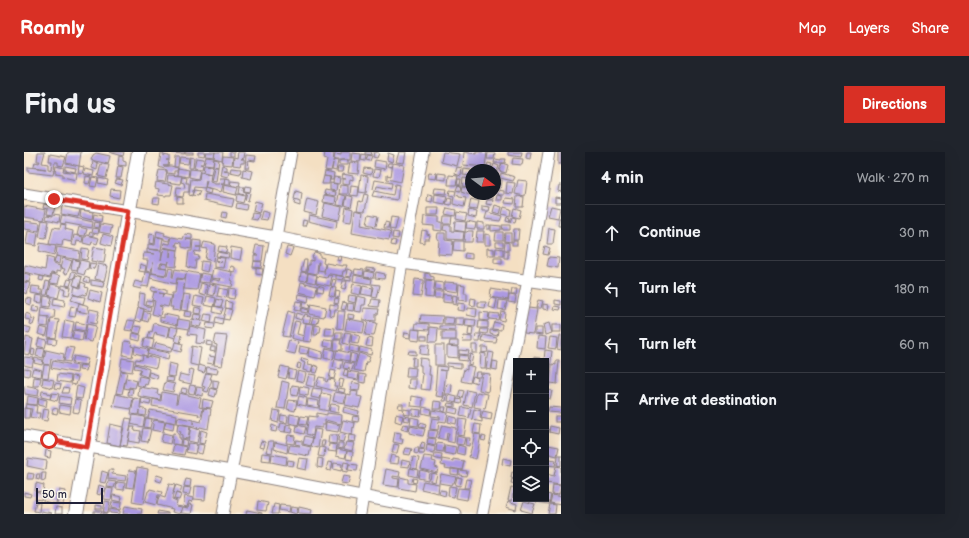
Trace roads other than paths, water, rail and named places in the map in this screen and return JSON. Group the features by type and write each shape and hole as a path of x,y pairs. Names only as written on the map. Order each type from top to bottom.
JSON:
{"main road":[{"path":"76,514 139,152"}],"street":[{"path":"223,514 276,237 290,152"},
{"path":"360,514 402,263 423,152"},
{"path":"482,514 528,280 549,152"},
{"path":"24,194 276,237 402,263 561,285"},
{"path":"24,436 231,471 455,514"}]}
